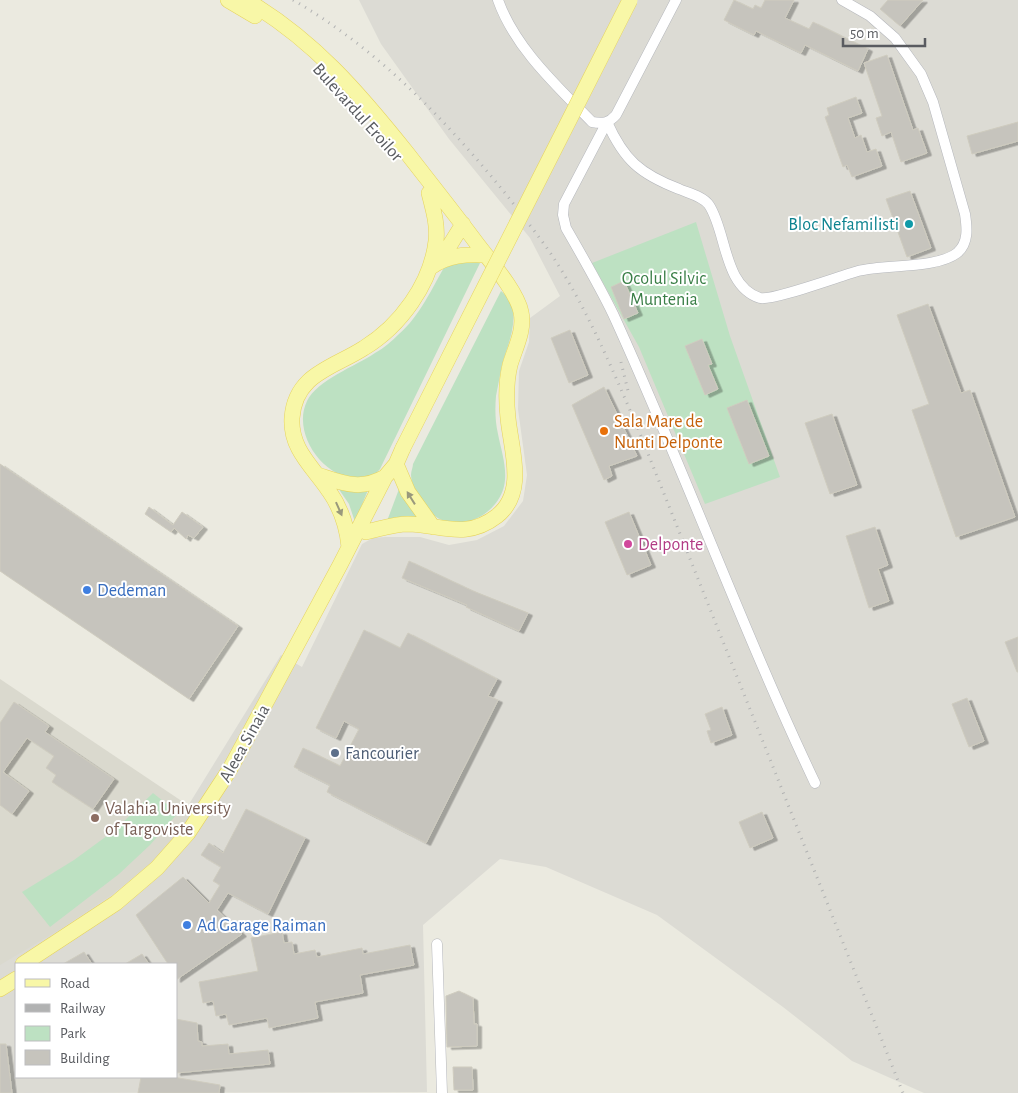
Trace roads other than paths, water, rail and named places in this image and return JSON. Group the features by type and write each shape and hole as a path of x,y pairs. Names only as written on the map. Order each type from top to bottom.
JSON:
{"main road":[{"name":"Bulevardul Eroilor","path":"228,0 257,17 290,42 331,78 362,111 429,193 459,220"},
{"name":"Bulevardul Eroilor","path":"246,0 297,35 345,79 374,111 486,255 514,295 522,313 519,337 507,378 508,420 515,462 513,492 508,503 499,515 486,524 464,530 444,530 406,524 366,532"},
{"name":"Aleea Sinaia","path":"41,963 121,910 165,873 191,844 224,797 256,743 392,481 396,464 403,448 630,0"},
{"path":"429,193 436,220 436,264"},
{"path":"436,240 459,220"},
{"path":"349,547 348,532 338,506 318,475 302,457 293,434 292,418 295,403 302,388 312,377 326,367 366,347 393,325 436,264 459,220"},
{"path":"436,264 455,256 486,255"},
{"path":"396,464 408,492 433,527"},
{"name":"Aleea Sinaia","path":"25,963 116,903 157,868 188,833 230,769 385,477 396,464"},
{"path":"318,475 344,483 359,485 368,485 385,477"},
{"path":"0,979 15,969"},
{"path":"0,989 15,980"}],"street":[{"path":"498,0 512,29 544,71 592,122 602,124 616,115 676,0"},
{"path":"607,122 625,155 641,170 660,182 696,196 708,203 714,214 731,266 738,280 750,294 762,299 776,297 865,269 933,262 955,254 962,249 966,240 965,214 933,102 921,74 895,38 870,16 842,0"},
{"path":"607,122 564,204 563,215 566,228 612,312 745,622 770,685 815,783"},
{"path":"437,944 442,1093"}],"railway":[{"path":"293,0 324,19 383,64 436,115 509,198 548,250 572,287 639,431 903,1093"},
{"path":"621,362 629,395"}],"place":[{"name":"Bloc Nefamilisti","path":"909,224"},
{"name":"Sala Mare de Nunti Delponte","path":"604,431"},
{"name":"Delponte","path":"628,544"},
{"name":"Dedeman","path":"87,590"},
{"name":"Fancourier","path":"335,753"},
{"name":"Valahia University of Targoviste","path":"95,818"},
{"name":"Ad Garage Raiman","path":"187,925"}],"park label":[{"name":"Ocolul Silvic Muntenia","path":"664,288"}]}
